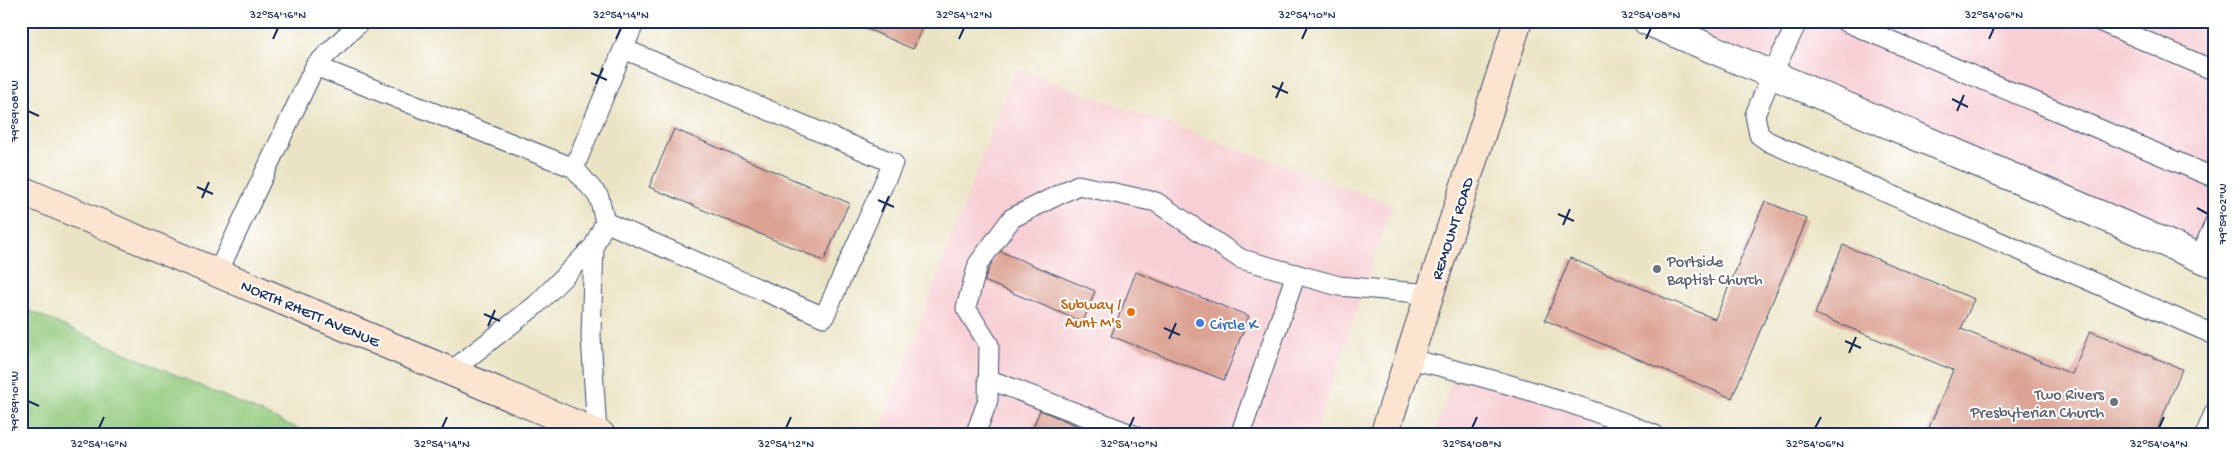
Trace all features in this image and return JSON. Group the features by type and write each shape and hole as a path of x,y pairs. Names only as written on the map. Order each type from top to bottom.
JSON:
{"main road":[{"name":"REMOUNT ROAD","path":"1388,434 1409,359 1518,21"},
{"name":"NORTH RHETT AVENUE","path":"21,190 599,434"}],"street":[{"path":"1647,21 2208,260"}],"lane":[{"path":"218,272 315,66 361,21"},
{"path":"574,168 635,21"},
{"path":"1798,21 1754,115 1759,135 1769,142 2215,334"},
{"path":"1844,21 2215,178"},
{"path":"2099,21 2215,71"},
{"path":"605,222 824,317 893,163 624,49"},
{"path":"315,66 574,168 599,198 605,222 594,246 536,305 451,371"},
{"path":"975,435 988,400 989,344 966,308 978,264 1012,218 1078,186 1156,202 1241,259 1339,286 1430,294"},
{"path":"2208,260 2215,222"},
{"path":"594,246 591,336 599,434"},
{"path":"1240,435 1296,274"},
{"path":"1409,359 1482,376 1593,410 1655,435"},
{"path":"988,379 1134,435"},
{"path":"2205,435 2215,412"}],"shaded area":[{"path":"1647,21 2215,21 2215,264"},
{"path":"1015,68 1392,205 1315,435 878,435"},
{"path":"1455,370 1663,435 1434,435"}],"green space":[{"path":"21,307 292,426 313,435 21,435"}],"building":[{"path":"849,21 925,21 913,49"},
{"path":"674,129 849,203 824,261 649,187"},
{"name":"Portside Baptist Church","path":"1765,201 1807,219 1732,398 1545,320 1570,258 1715,319"},
{"path":"1843,245 1974,299 1961,329 2072,374 2090,331 2182,369 2155,435 1926,435 1953,370 1815,314"},
{"path":"997,250 1095,291 1083,322 984,281"},
{"path":"1136,272 1249,316 1224,380 1111,336"},
{"path":"1040,410 1099,435 1030,435"}],"place":[{"name":"Portside Baptist Church","path":"1657,269"},
{"name":"Subway / Aunt M's","path":"1131,312"},
{"name":"Circle K","path":"1200,323"},
{"name":"Two Rivers Presbyterian Church","path":"2114,402"}]}
